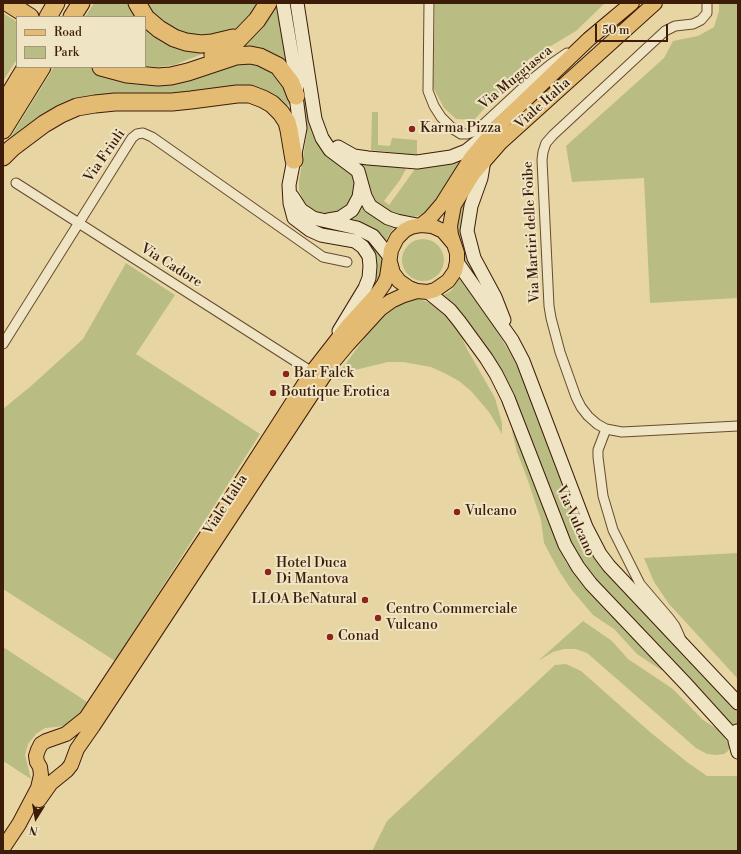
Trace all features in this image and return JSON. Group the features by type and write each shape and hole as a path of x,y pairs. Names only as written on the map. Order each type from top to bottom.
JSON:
{"highway":[{"path":"49,16 56,3"},
{"path":"58,16 65,3"},
{"path":"73,16 81,3"},
{"path":"137,3 145,16"},
{"path":"128,68 144,71 171,70 194,63 217,53 233,45 257,20 268,3"},
{"path":"146,18 159,29 174,38 186,42 201,44 212,43 241,36"},
{"path":"105,68 127,74 158,77 182,73 236,56 250,55 264,58 278,66 291,83 296,96"},
{"path":"3,90 16,68"},
{"path":"3,105 25,68"},
{"path":"3,130 41,68"},
{"path":"3,157 12,148 44,124 60,114 78,107 115,102 172,102 237,94 250,94 272,104 281,113 287,122 294,160"}],"main road":[{"path":"283,3 296,79 296,96 300,128 290,174 290,203 294,218 310,230 321,235 355,241 363,247 368,256 370,266 369,278 365,288 316,367"},
{"path":"297,3 315,119 322,138 330,150 358,171 365,196 370,206 397,221 432,226 443,231 454,244"},
{"name":"Viale Italia","path":"3,848 19,824 41,780 40,767 36,756 41,744 66,734 86,718 316,367 347,327 377,294 387,277 393,245 397,238 405,230 419,225 430,218 442,204 470,158 497,127 589,40 632,3"},
{"name":"Viale Italia","path":"19,824 28,815 51,783 71,765 77,748 106,708 333,362 380,309 397,298 439,288 448,281 455,271 457,253 450,226 454,205 473,174 501,142 655,3"},
{"path":"322,138 354,156 417,162 451,157 466,150 497,127"},
{"path":"484,160 481,178 471,206 467,231 474,258 495,297 512,340"},
{"path":"322,221 340,218 352,210 359,197 362,182"},
{"path":"289,191 301,210 313,218 357,228 374,236 390,259 393,273 399,281 409,288 422,291"},
{"name":"Via Vulcano","path":"457,262 512,340 531,379 558,454 593,542 609,566 738,703"},
{"name":"Via Vulcano","path":"422,291 450,310 486,358 496,374 508,398 565,544 578,567 591,584 685,683 736,733"},
{"path":"736,733 735,744 738,752"},
{"path":"52,739 59,739 69,746 72,751 73,758"},
{"path":"40,767 46,773 53,775 61,774"}],"street":[{"name":"Via Muggiasca","path":"429,3 428,91 434,106 441,117 453,129 461,134 468,134 476,131 550,64 589,40"},
{"name":"Via Martiri delle Foibe","path":"707,3 707,13 701,20 693,24 675,26 666,31 550,138 543,152 542,160 551,318 560,352 581,408 592,420 606,429 622,432 738,426"},
{"name":"Via Friuli","path":"3,344 132,138 137,134 143,133 152,137 322,256 347,262"},
{"name":"Via Cadore","path":"16,184 78,224 316,367"},
{"path":"606,429 600,443 598,457 604,502 613,530 640,584 675,626 684,646"}],"green space":[{"path":"94,3 130,3 137,16 86,16"},
{"path":"141,3 261,3 241,26 234,31 205,39 169,32"},
{"path":"274,3 279,3 290,69 235,47"},
{"path":"287,3 294,3 309,113 357,178 352,202 340,212 331,214 315,211 308,207 299,190 299,181 307,133 306,116"},
{"path":"435,3 605,3 576,31 529,59 474,120 456,119 444,108 433,87"},
{"path":"719,3 738,3 738,298 650,303 644,178 572,182 566,146 664,58 673,41 698,36 714,27 719,11"},
{"path":"3,13 16,21 16,61 3,81"},
{"path":"146,26 210,51 174,65 158,67 146,66"},
{"path":"248,60 274,71 289,92 290,104 284,107 270,97 106,97 7,143 53,68 96,68 112,74"},
{"path":"372,112 378,112 378,145 390,146 392,138 417,140 417,155 371,150"},
{"path":"466,153 437,201 427,213 412,218 395,217 371,200 365,173 358,162 405,166 406,169 400,180 384,201 389,205 415,169 421,165"},
{"path":"473,182 468,202 487,298 466,266 464,250 458,235 455,215"},
{"path":"362,199 400,225 393,229 389,234 385,244 343,220"},
{"path":"331,228 364,234 381,253 383,262 382,278 354,313 373,278 352,235 343,232 331,231"},
{"path":"423,239 438,245 444,260 438,275 423,281 408,275 402,260 408,245"},
{"path":"126,263 175,295 136,354 260,434 115,661 3,589 3,409 83,339"},
{"path":"460,278 492,323 519,370 580,526 602,563 738,710 738,723 734,728 589,573 571,547 512,396 441,296 451,291"},
{"path":"412,298 420,299 437,306 445,312 459,331 467,349 495,398 502,423 502,434 489,412 471,391 459,381 431,367 403,362 388,362 355,370 338,380 336,377 363,340 370,327 388,308"},
{"path":"514,430 560,551 567,564 663,669 661,670 637,654 614,629 593,615 571,589 559,571 544,543 541,520 517,452 512,431"},
{"path":"738,553 738,679 669,604 654,582 644,558"},
{"path":"583,621 612,641 628,659 673,689 703,720 719,730 730,747 728,751 724,754 716,755 707,754 696,748 587,653 576,649 564,649 553,652 538,661"},
{"path":"3,647 87,702 79,714 65,726 45,728 36,734 28,744 25,755 31,779 3,761"},
{"path":"566,664 581,671 650,732 707,776 738,776 738,851 372,851 387,821 555,665"}],"place":[{"name":"Karma Pizza","path":"412,129"},
{"name":"Bar Falck","path":"286,374"},
{"name":"Boutique Erotica","path":"273,393"},
{"name":"Vulcano","path":"457,512"},
{"name":"Hotel Duca Di Mantova","path":"268,572"},
{"name":"LLOA BeNatural","path":"365,600"},
{"name":"Centro Commerciale Vulcano","path":"378,618"},
{"name":"Conad","path":"330,637"}]}
